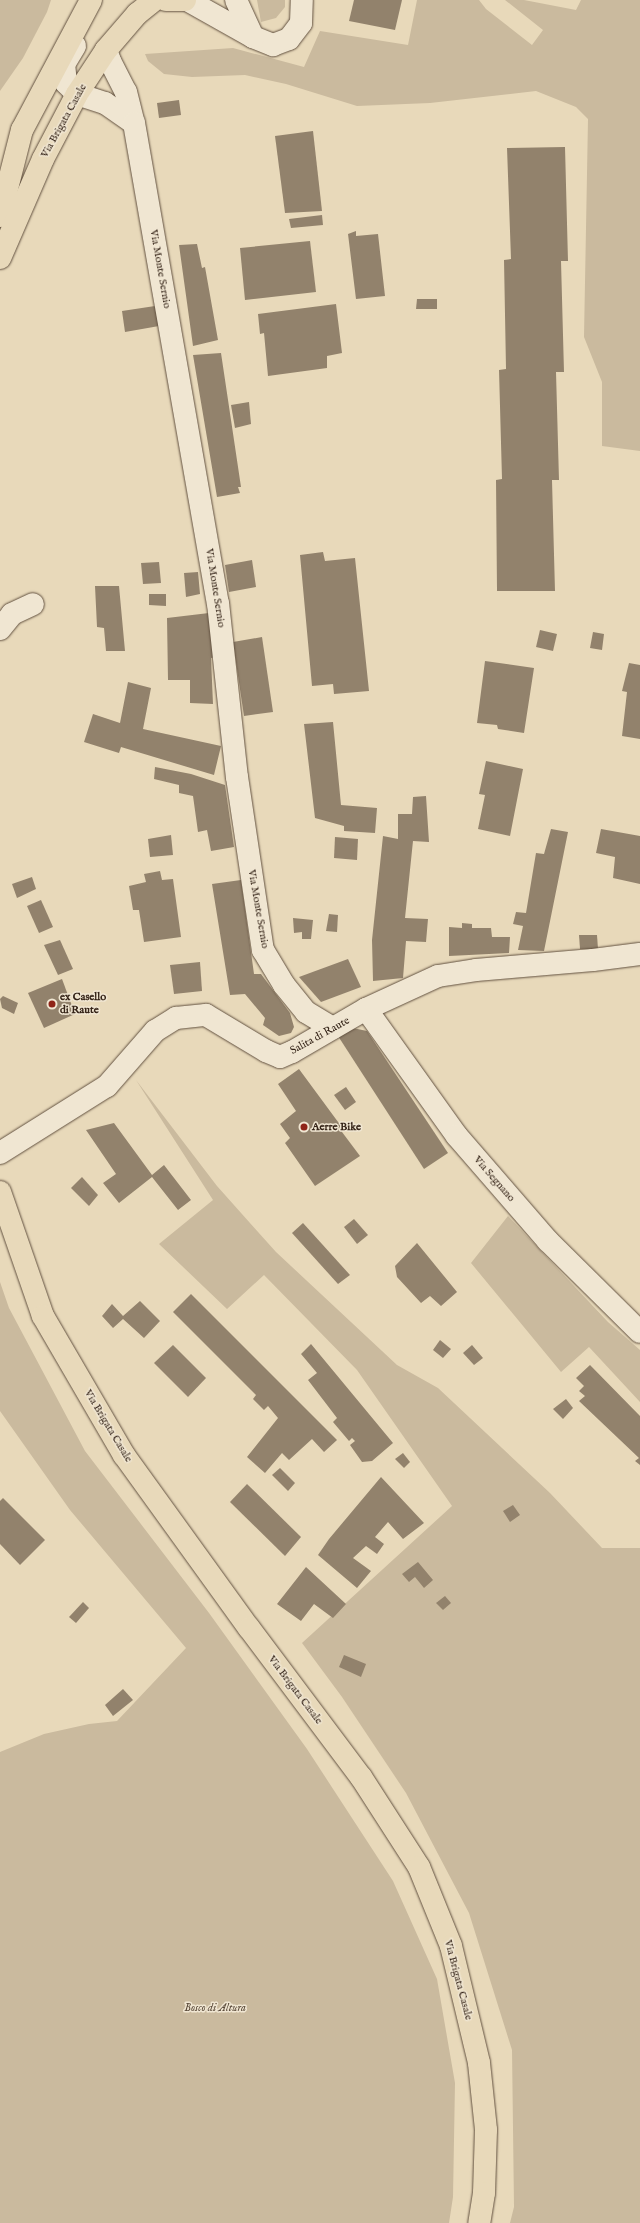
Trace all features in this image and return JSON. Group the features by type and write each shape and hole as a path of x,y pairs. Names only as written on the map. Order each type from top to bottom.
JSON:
{"main road":[{"path":"0,216 22,130 91,0"},
{"name":"Via Brigata Casale","path":"0,258 43,159 77,94 106,50 137,14 154,0"},
{"path":"166,0 186,0"},
{"name":"Via Brigata Casale","path":"0,1192 44,1316 124,1454 249,1628 361,1777 419,1867 451,1946 479,2063 486,2130 484,2192 479,2223"}],"street":[{"path":"98,0 87,25 64,64 66,83 77,94 105,103 134,123"},
{"path":"186,0 253,37 273,45 289,39 301,23 302,0"},
{"path":"236,0 253,37"},
{"name":"Via Monte Sernio","path":"106,50 126,92 134,123 218,603 237,777 263,950 284,985 306,1012 333,1028"},
{"path":"0,629 12,614 33,604"},
{"name":"Salita di Raute","path":"0,1153 107,1086 155,1031 176,1018 206,1015 266,1052 280,1057 292,1052 366,1009 438,976 476,970 593,960 640,954"},
{"name":"Via Segnano","path":"366,1009 458,1136 548,1241 640,1332"}],"green space":[{"path":"0,0 51,0 47,12 23,58 0,91"},
{"path":"257,0 285,0 285,7 276,18 261,22"},
{"path":"417,0 479,0 486,9 532,45 543,30 505,0 524,0 576,10 581,0 640,0 640,451 602,446 602,382 584,337 588,119 576,107 536,91 430,103 357,106 286,84 245,75 192,77 164,74 148,61 145,54 233,48 304,67 320,31 408,45"},
{"path":"136,1080 217,1186 276,1252 397,1365 438,1388 550,1493 602,1548 640,1548 640,2223 510,2223 514,2207 512,2050 469,1913 406,1793 342,1697 302,1643 452,1506 357,1370 264,1275 227,1309 159,1244 213,1200"},
{"path":"508,1216 608,1322 640,1350 640,1402 589,1347 561,1372 471,1263"},
{"name":"Bosco di Altura","path":"0,1282 9,1308 85,1451 209,1613 307,1749 393,1881 437,1979 455,2083 453,2197 449,2223 0,2223 0,1752 44,1734 89,1724 117,1721 186,1648 70,1510 0,1411"}],"building":[{"path":"354,0 402,0 395,30 349,21"},
{"path":"179,100 181,115 159,118 157,103"},
{"path":"313,131 322,211 285,213 275,136"},
{"path":"565,147 568,261 561,261 564,372 556,372 559,480 552,480 555,591 497,591 496,480 502,479 499,370 506,369 504,260 511,259 507,148"},
{"path":"322,215 323,225 291,228 289,219"},
{"path":"356,231 356,236 378,234 385,296 356,299 348,234"},
{"path":"310,241 316,292 245,300 240,248"},
{"path":"197,244 202,268 205,267 218,340 193,346 179,245"},
{"path":"417,299 437,299 437,309 416,309"},
{"path":"336,304 342,353 327,356 327,368 268,376 264,333 260,334 258,314"},
{"path":"155,306 159,326 125,332 122,311"},
{"path":"221,353 241,487 238,487 240,493 217,497 193,355"},
{"path":"249,402 251,424 235,428 231,405"},
{"path":"323,552 325,561 355,558 369,691 334,694 333,684 312,686 300,555"},
{"path":"252,560 256,587 229,592 225,565"},
{"path":"159,562 161,583 143,584 141,563"},
{"path":"198,572 200,594 186,597 184,573"},
{"path":"95,586 119,586 125,651 106,651 104,628 97,627"},
{"path":"149,594 166,594 166,606 149,605"},
{"path":"209,613 217,657 211,658 213,704 190,703 190,680 168,680 167,618"},
{"path":"540,630 557,634 553,651 536,647"},
{"path":"593,632 604,634 602,650 590,648"},
{"path":"262,637 273,712 244,716 233,642"},
{"path":"485,661 534,668 524,733 498,729 497,725 477,723"},
{"path":"629,663 640,665 640,739 622,736 627,692 622,691"},
{"path":"128,682 151,688 143,729 221,746 214,775 121,747 119,753 84,742 93,714 120,723"},
{"path":"333,722 341,805 377,808 375,833 344,831 344,826 315,818 304,724"},
{"path":"486,761 523,769 510,836 478,829 485,795 479,794"},
{"path":"155,767 191,774 225,785 234,847 211,851 207,830 198,832 193,796 179,793 179,785 154,779"},
{"path":"426,796 429,842 413,841 405,918 428,919 426,942 406,941 403,978 373,981 372,940 383,836 398,839 398,814 412,814 413,797"},
{"path":"551,829 568,832 544,951 518,950 523,926 513,924 516,912 526,913 536,853 544,854"},
{"path":"601,829 640,836 640,884 613,878 615,857 596,853"},
{"path":"171,835 173,855 150,857 148,839"},
{"path":"335,837 358,839 357,860 334,858"},
{"path":"160,871 162,880 173,879 181,937 144,942 139,910 133,910 129,886 146,882 144,874"},
{"path":"32,877 36,889 17,898 12,884"},
{"path":"241,880 254,974 261,974 290,1013 294,1027 291,1033 279,1036 263,1025 265,1018 245,994 230,995 212,884"},
{"path":"41,900 53,927 39,933 27,906"},
{"path":"329,914 338,915 337,932 326,931"},
{"path":"293,918 313,920 311,939 302,939 302,932 294,933"},
{"path":"462,923 472,924 472,928 491,928 492,937 510,937 509,953 449,956 449,927 462,928"},
{"path":"579,935 597,935 598,949 580,949"},
{"path":"60,940 73,969 58,975 44,945"},
{"path":"348,959 361,987 321,1002 299,977"},
{"path":"200,962 202,991 174,994 170,965"},
{"name":"ex Casello di Raute","path":"62,979 75,1014 44,1028 28,993"},
{"path":"3,996 18,1003 14,1014 2,1008 0,999"},
{"path":"348,1027 367,1031 448,1153 424,1169 338,1036"},
{"path":"299,1069 341,1126 339,1128 360,1156 315,1186 285,1143 290,1138 280,1124 296,1111 278,1084"},
{"path":"346,1087 356,1102 345,1110 334,1095"},
{"path":"114,1123 152,1175 164,1165 191,1200 178,1210 152,1177 119,1203 103,1183 116,1174 86,1130"},
{"path":"82,1177 98,1195 89,1206 71,1188"},
{"path":"354,1219 368,1235 357,1244 344,1227"},
{"path":"303,1223 350,1275 338,1284 292,1233"},
{"path":"417,1243 457,1292 441,1306 430,1296 421,1303 397,1277 395,1266"},
{"path":"191,1294 337,1440 324,1452 312,1439 289,1460 282,1453 265,1473 247,1457 278,1418 268,1406 264,1410 253,1399 256,1395 173,1312"},
{"path":"140,1301 160,1321 144,1338 123,1319 113,1328 102,1316 112,1304 123,1316"},
{"path":"440,1340 451,1349 443,1358 433,1350"},
{"path":"311,1344 393,1443 372,1461 362,1462 350,1445 355,1441 352,1438 349,1441 333,1422 337,1418 308,1380 317,1373 301,1354"},
{"path":"173,1345 206,1378 188,1397 154,1363"},
{"path":"472,1345 483,1358 474,1365 463,1353"},
{"path":"590,1365 640,1416 640,1465 635,1461 639,1458 579,1401 585,1396 579,1391 584,1386 576,1378"},
{"path":"566,1399 573,1408 563,1419 553,1409"},
{"path":"403,1453 410,1462 404,1468 395,1459"},
{"path":"280,1468 295,1483 288,1491 272,1475"},
{"path":"381,1477 424,1523 403,1539 388,1522 375,1537 384,1544 377,1554 366,1546 353,1558 371,1571 357,1588 318,1555 329,1539"},
{"path":"247,1484 301,1537 285,1556 230,1502"},
{"path":"3,1498 45,1540 20,1565 0,1544 0,1501"},
{"path":"513,1505 520,1515 510,1522 503,1511"},
{"path":"418,1562 433,1580 424,1588 415,1577 409,1582 402,1574"},
{"path":"306,1567 346,1604 333,1618 314,1604 301,1621 277,1604"},
{"path":"445,1596 451,1603 443,1610 436,1603"},
{"path":"83,1602 89,1608 76,1623 69,1617"},
{"path":"344,1655 366,1664 361,1677 339,1667"},
{"path":"123,1689 133,1700 113,1716 105,1705"}],"place":[{"name":"ex Casello di Raute","path":"52,1004"},
{"name":"Aerre Bike","path":"304,1127"}]}
